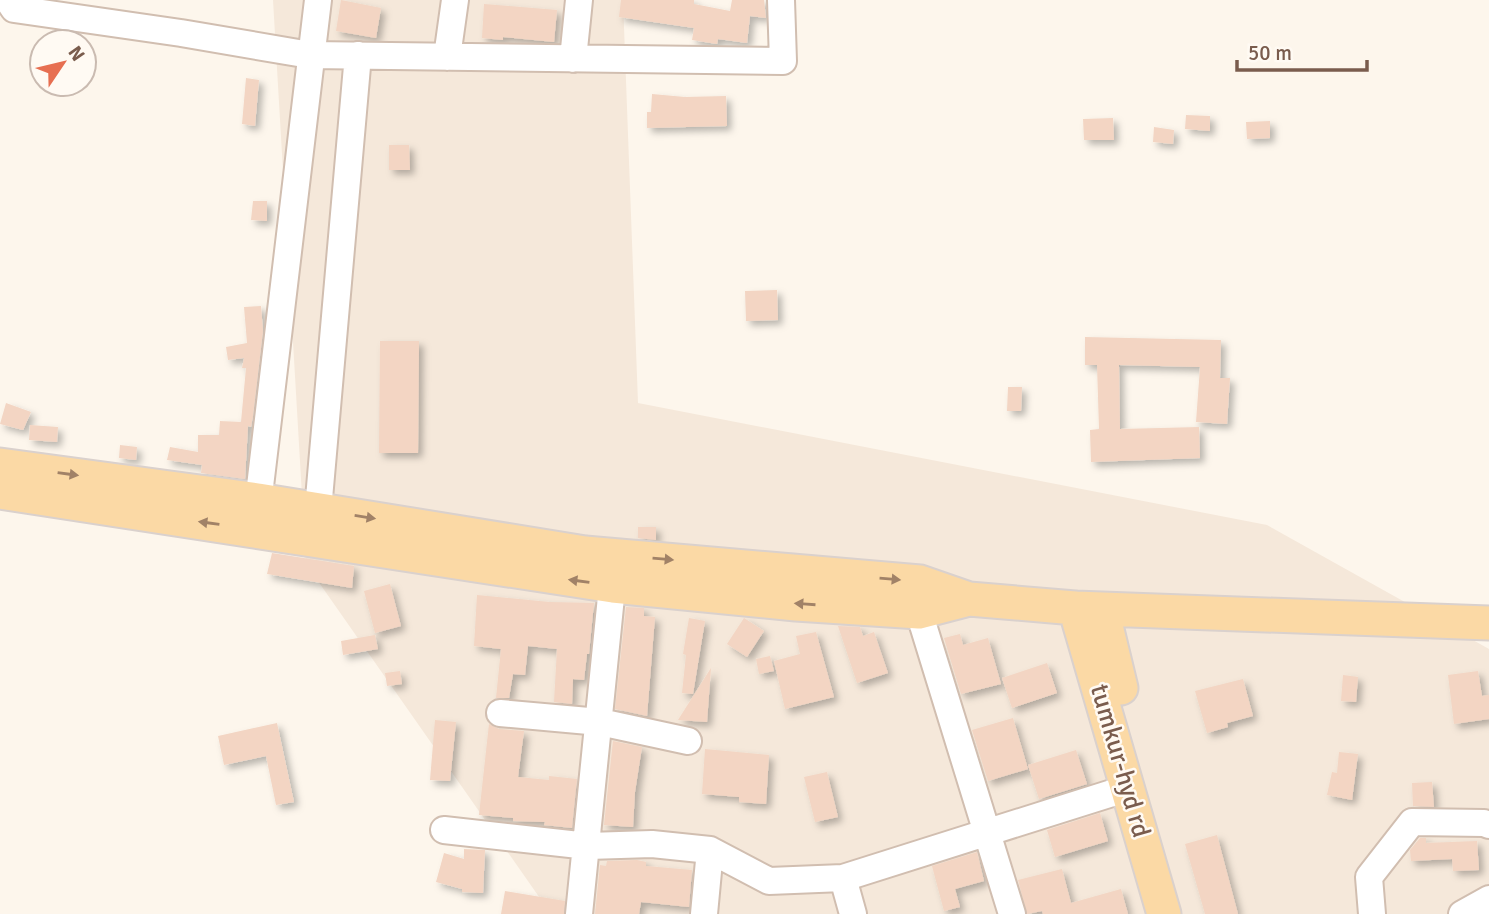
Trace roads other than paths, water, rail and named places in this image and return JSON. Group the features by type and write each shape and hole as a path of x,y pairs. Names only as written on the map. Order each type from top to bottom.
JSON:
{"main road":[{"path":"0,465 257,515 614,570 796,604 919,612 969,600"},
{"path":"0,492 257,515 318,510 585,553 614,570 920,582 969,600 1089,608 1489,623"},
{"name":"tumkur-hyd rd","path":"1089,608 1116,670 1182,914"},
{"name":"tumkur-hyd rd","path":"1089,608 1128,788 1164,914"}],"street":[{"path":"8,0 14,9 310,55 783,61 781,0"},
{"path":"257,515 318,0"},
{"path":"447,57 455,0"},
{"path":"573,59 579,0"},
{"path":"318,510 358,55"},
{"path":"579,914 614,570"},
{"path":"919,612 1013,914"},
{"path":"500,713 600,722 688,741"},
{"path":"444,830 588,846 652,844 710,850 769,881 843,878 1128,788"},
{"path":"1372,914 1369,877 1412,822 1489,825"},
{"path":"704,914 710,850"},
{"path":"843,878 853,914"},
{"path":"1462,914 1489,899"}]}
